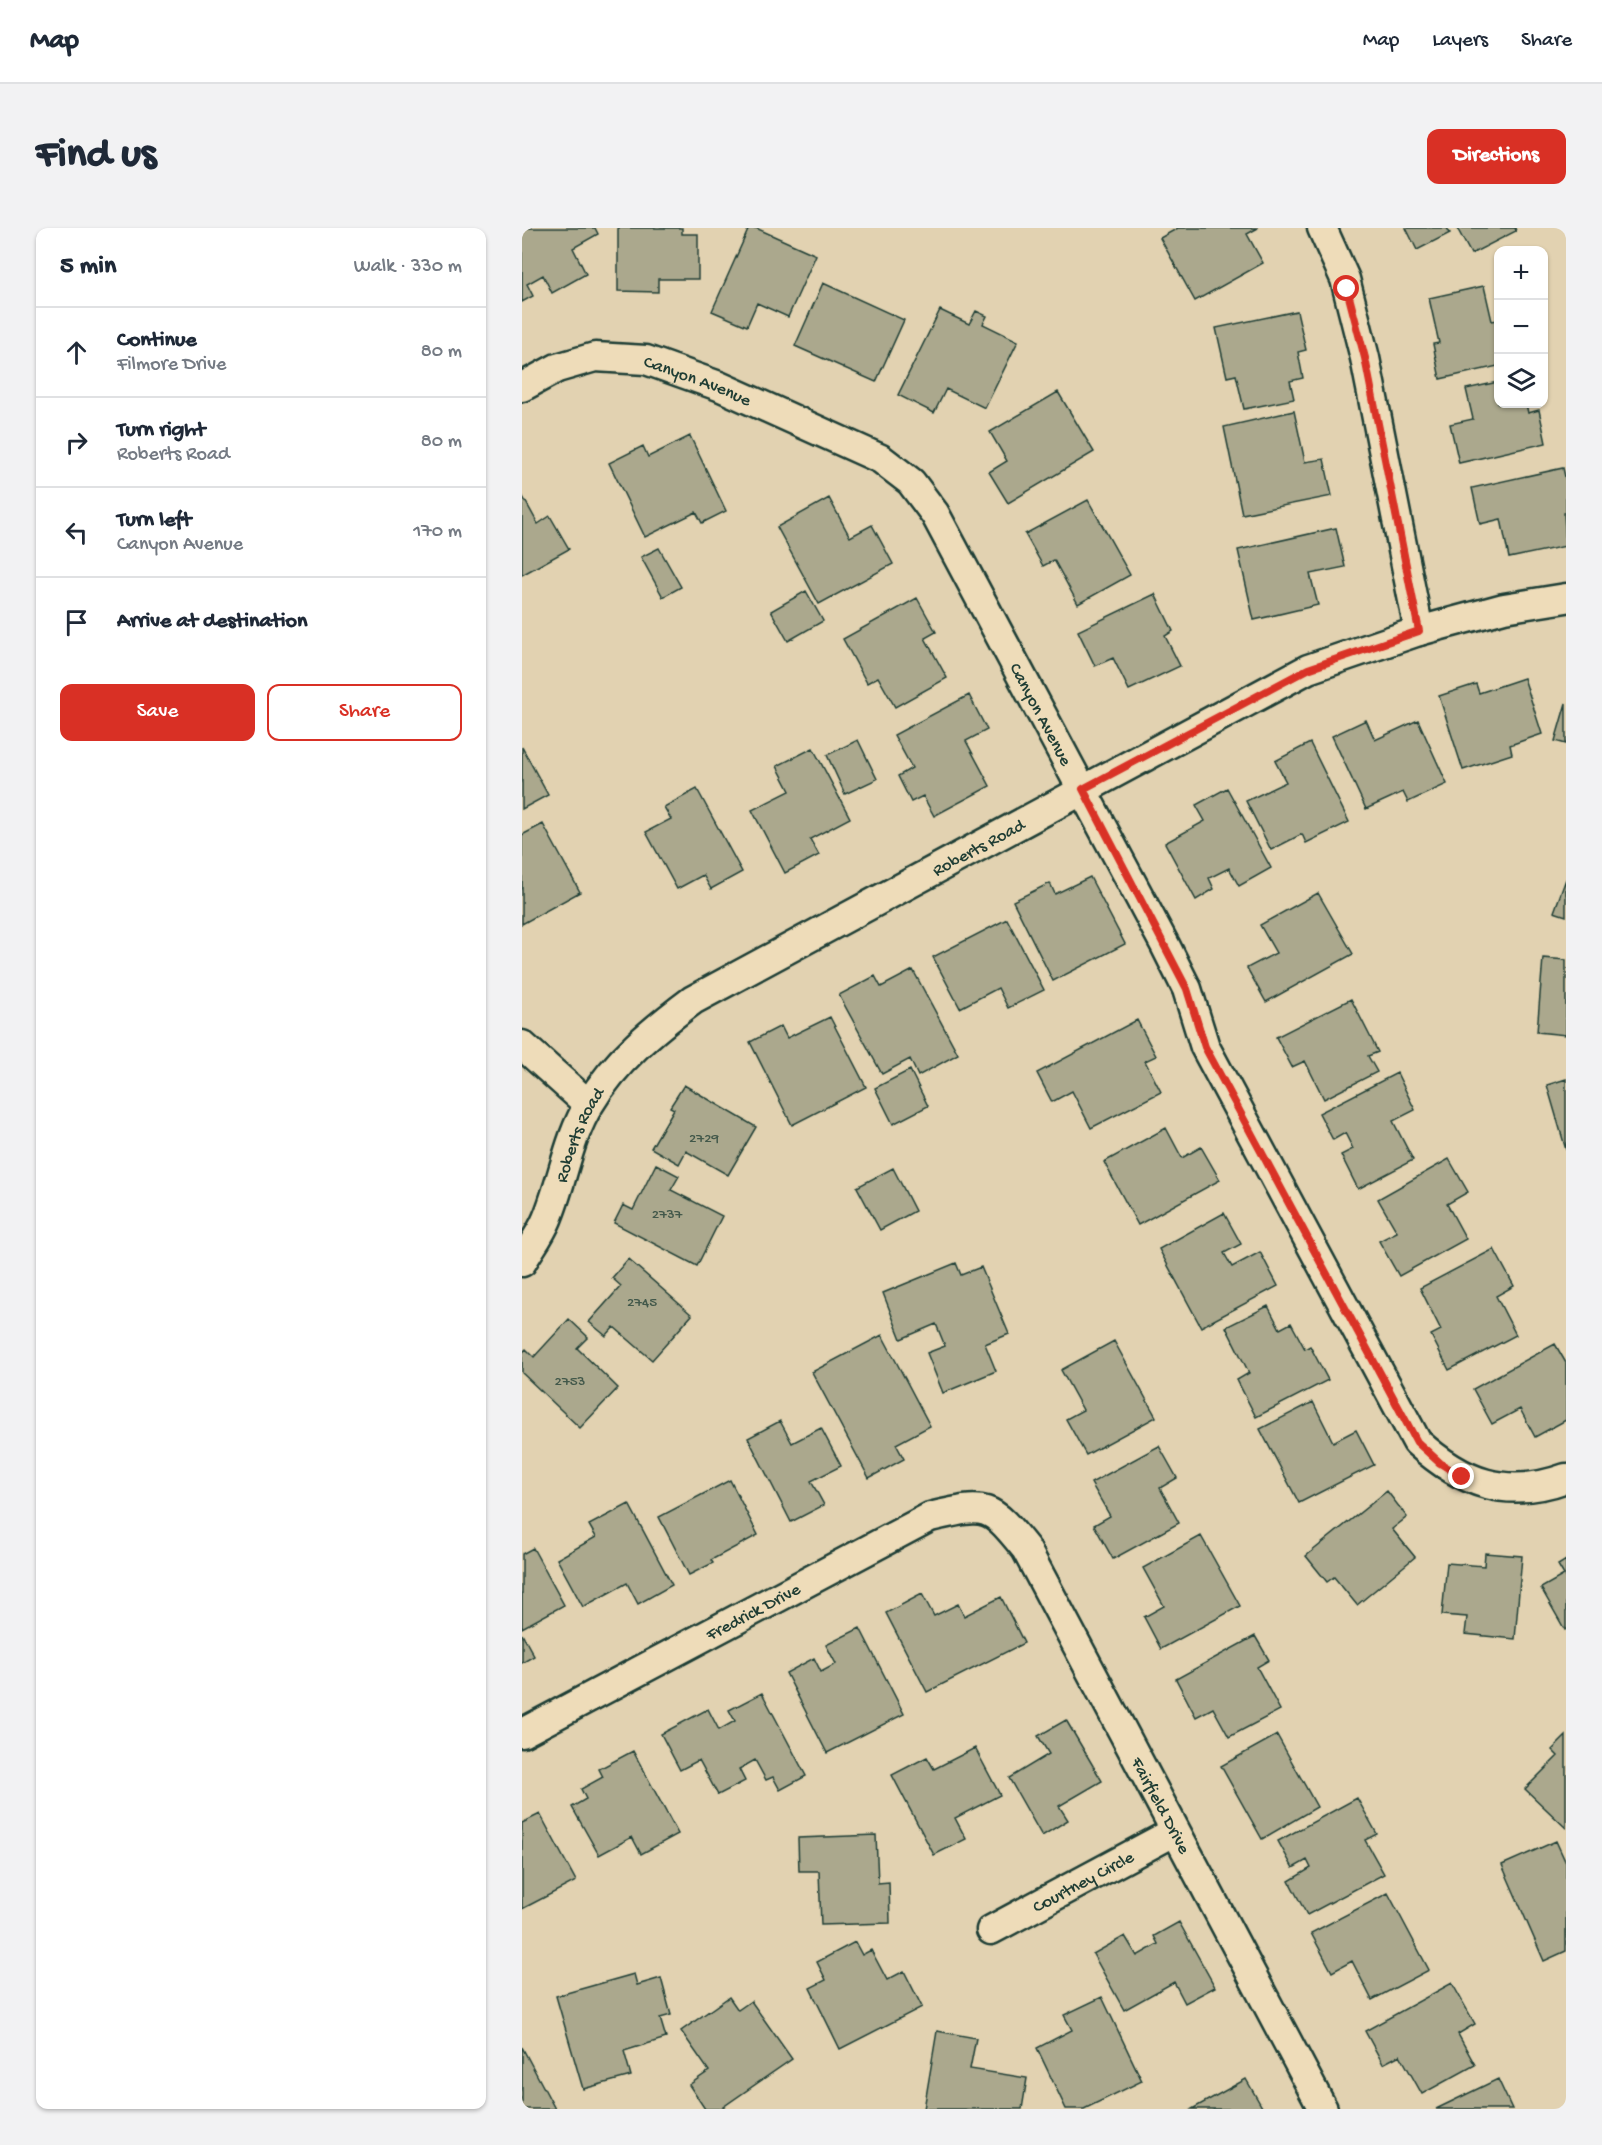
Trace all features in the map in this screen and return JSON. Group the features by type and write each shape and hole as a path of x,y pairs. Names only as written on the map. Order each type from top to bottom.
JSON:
{"street":[{"path":"1322,228 1345,279 1365,358 1419,631"},
{"name":"Canyon Avenue","path":"522,387 557,368 595,357 646,360 719,386 881,459 911,482 935,514 1083,789 1187,989 1205,1047 1417,1442 1440,1463 1462,1477 1489,1486 1522,1487 1566,1478"},
{"name":"Roberts Road","path":"522,1262 547,1220 588,1104 613,1069 662,1023 693,1000 1308,669 1419,631 1504,608 1566,598"},
{"path":"522,1045 588,1104"},
{"name":"Fredrick Drive","path":"522,1733 930,1516 964,1509 989,1510"},
{"name":"Fairfield Drive","path":"989,1510 1008,1526 1026,1549 1174,1832 1323,2109"},
{"name":"Courtney Circle","path":"991,1930 1174,1832"}],"building":[{"path":"522,228 595,228 598,234 573,248 586,274 552,293 543,275 527,284 533,296 522,302"},
{"path":"618,228 682,228 682,234 698,234 698,279 658,279 658,292 618,291"},
{"path":"749,228 756,228 816,255 788,317 757,303 747,326 712,311"},
{"path":"1178,228 1258,228 1247,234 1263,263 1195,301 1160,238"},
{"path":"1406,228 1447,228 1450,233 1417,250"},
{"path":"1457,228 1515,228 1516,231 1471,254"},
{"path":"823,283 904,320 876,382 795,346"},
{"path":"1484,286 1492,321 1494,321 1494,367 1440,379 1433,344 1439,343 1429,298"},
{"path":"940,310 969,324 976,311 987,316 983,324 1018,341 985,408 946,389 934,413 898,395"},
{"path":"1297,311 1306,350 1298,352 1303,378 1290,381 1294,399 1244,409 1236,375 1227,377 1216,328"},
{"path":"1494,383 1494,408 1527,408 1528,413 1539,410 1546,443 1459,463 1450,424 1473,419 1466,389"},
{"path":"1058,392 1094,452 1008,503 989,472 1007,461 990,432"},
{"path":"1294,411 1305,462 1324,459 1332,496 1242,514 1224,427"},
{"path":"690,436 726,511 702,523 696,512 645,537 609,463 643,446 648,457"},
{"path":"1563,468 1566,481 1566,513 1564,513 1566,546 1509,558 1501,519 1480,524 1472,488"},
{"path":"522,495 538,524 550,516 569,549 522,575"},
{"path":"829,498 850,537 872,525 893,564 819,604 777,527"},
{"path":"1088,500 1130,575 1078,604 1054,560 1043,566 1025,534"},
{"path":"1336,528 1345,567 1310,574 1318,605 1254,620 1238,550"},
{"path":"659,548 681,587 663,597 641,557"},
{"path":"806,591 823,621 788,641 771,611"},
{"path":"1155,594 1173,631 1165,636 1180,666 1129,690 1113,658 1095,666 1078,631"},
{"path":"917,598 936,632 925,638 947,678 895,707 878,677 867,683 843,639"},
{"path":"1524,678 1542,734 1510,745 1512,754 1463,770 1439,696 1476,684 1479,693"},
{"path":"969,695 987,730 966,741 990,786 934,816 923,796 911,802 898,776 912,768 894,735"},
{"path":"1566,703 1566,744 1555,741"},
{"path":"1366,720 1375,740 1418,720 1447,784 1408,802 1403,792 1366,809 1332,736"},
{"path":"858,740 877,779 845,794 827,755"},
{"path":"1310,743 1349,822 1306,843 1302,834 1271,850 1246,801 1286,782 1275,761"},
{"path":"522,747 548,795 522,809"},
{"path":"813,748 850,818 810,839 819,855 785,873 752,810 790,791 777,766"},
{"path":"1227,788 1271,868 1239,886 1229,868 1209,878 1214,889 1196,900 1165,843 1205,821 1196,805"},
{"path":"697,789 742,872 711,889 703,875 677,889 646,832 671,819 664,807"},
{"path":"543,824 580,892 522,924 522,835"},
{"path":"1090,877 1125,944 1053,981 1013,901 1050,883 1055,894"},
{"path":"1566,879 1566,916 1554,912"},
{"path":"1318,893 1353,954 1266,1002 1247,968 1276,953 1260,925"},
{"path":"1007,919 1044,990 1008,1008 998,988 960,1008 933,957"},
{"path":"1543,958 1566,960 1566,1035 1537,1032"},
{"path":"913,970 958,1054 918,1076 910,1059 882,1074 839,995 875,976 881,987"},
{"path":"1351,999 1378,1052 1368,1056 1377,1072 1324,1099 1305,1061 1292,1067 1276,1037"},
{"path":"830,1017 866,1087 792,1125 750,1042 781,1026 787,1038"},
{"path":"1137,1020 1156,1056 1145,1061 1161,1092 1091,1128 1072,1091 1052,1102 1037,1073"},
{"path":"910,1070 928,1106 893,1124 875,1088"},
{"path":"1397,1073 1415,1110 1393,1121 1413,1160 1358,1189 1341,1155 1353,1149 1345,1133 1333,1140 1319,1113"},
{"path":"1566,1079 1566,1150 1547,1085"},
{"path":"684,1085 756,1127 728,1175 686,1151 679,1164 651,1148 674,1109 670,1107"},
{"path":"1166,1128 1182,1158 1201,1147 1220,1180 1138,1225 1104,1162"},
{"path":"1449,1159 1468,1192 1447,1204 1466,1239 1399,1276 1379,1241 1397,1232 1378,1199"},
{"path":"656,1164 679,1176 671,1190 722,1216 697,1266 614,1223 623,1205 633,1210"},
{"path":"893,1168 915,1211 880,1230 857,1187"},
{"path":"1224,1213 1241,1244 1224,1253 1232,1267 1260,1252 1278,1286 1201,1327 1159,1249"},
{"path":"1494,1249 1514,1286 1496,1296 1516,1335 1449,1370 1431,1335 1441,1330 1420,1288"},
{"path":"628,1259 692,1315 652,1360 614,1327 606,1336 589,1322 621,1286 612,1278"},
{"path":"956,1263 961,1275 981,1267 1009,1334 985,1344 996,1371 943,1393 927,1353 945,1346 936,1324 901,1339 883,1293"},
{"path":"1268,1306 1280,1329 1291,1323 1305,1349 1310,1346 1328,1380 1256,1417 1237,1380 1249,1373 1226,1327"},
{"path":"569,1319 588,1337 577,1348 618,1388 580,1428 522,1373 522,1353 526,1349 534,1357"},
{"path":"882,1335 930,1426 896,1444 904,1459 869,1478 812,1372"},
{"path":"1114,1341 1156,1417 1086,1455 1066,1419 1083,1410 1061,1370"},
{"path":"1555,1344 1566,1363 1566,1420 1535,1437 1520,1409 1492,1424 1473,1389"},
{"path":"1313,1402 1333,1442 1356,1430 1374,1465 1299,1503 1260,1429"},
{"path":"780,1421 792,1443 821,1428 841,1466 811,1481 824,1505 791,1522 748,1438"},
{"path":"1159,1446 1177,1478 1160,1488 1179,1523 1113,1559 1094,1525 1110,1516 1091,1483"},
{"path":"730,1480 758,1535 711,1560 713,1563 689,1575 659,1517"},
{"path":"1387,1491 1407,1517 1392,1529 1415,1557 1357,1605 1334,1577 1327,1582 1306,1556"},
{"path":"629,1504 672,1585 638,1604 627,1583 583,1607 557,1559 596,1537 589,1525"},
{"path":"1201,1536 1240,1606 1161,1649 1144,1617 1164,1606 1143,1568"},
{"path":"533,1548 564,1605 522,1628 522,1554"},
{"path":"1485,1553 1522,1556 1515,1639 1465,1634 1467,1617 1442,1615 1447,1563 1484,1566"},
{"path":"1566,1560 1565,1630 1541,1588 1564,1575 1558,1565"},
{"path":"922,1594 934,1616 958,1604 964,1616 1001,1597 1024,1643 927,1692 886,1613"},
{"path":"860,1628 904,1714 827,1753 786,1673 814,1658 821,1672 836,1664 826,1645"},
{"path":"522,1634 534,1656 522,1663"},
{"path":"1255,1636 1269,1660 1257,1667 1280,1710 1229,1737 1213,1708 1196,1717 1176,1679"},
{"path":"762,1693 806,1776 780,1790 773,1777 766,1780 755,1760 739,1769 745,1781 718,1795 699,1760 680,1770 661,1734 708,1709 719,1730 735,1721 729,1710"},
{"path":"1066,1720 1102,1781 1059,1806 1068,1820 1042,1836 1009,1778 1049,1754 1038,1736"},
{"path":"1277,1735 1317,1807 1262,1839 1221,1766"},
{"path":"1566,1736 1566,1828 1525,1789 1558,1756 1552,1750"},
{"path":"975,1748 1000,1795 955,1818 966,1839 934,1855 892,1775 927,1757 934,1769"},
{"path":"633,1751 678,1834 641,1854 632,1837 599,1855 572,1807 586,1799 581,1789 603,1777 599,1769"},
{"path":"1357,1798 1377,1834 1365,1840 1384,1874 1307,1915 1289,1881 1311,1868 1307,1860 1293,1868 1278,1841"},
{"path":"540,1814 576,1881 522,1909 522,1823"},
{"path":"876,1835 878,1883 889,1882 890,1923 821,1925 819,1871 799,1871 798,1838"},
{"path":"1556,1841 1566,1863 1566,1951 1544,1961 1502,1865"},
{"path":"1388,1893 1429,1970 1372,2000 1352,1961 1332,1972 1311,1933"},
{"path":"1179,1922 1215,1987 1185,2003 1174,1982 1124,2010 1093,1954 1125,1936 1137,1956 1158,1944 1154,1936"},
{"path":"855,1942 862,1955 871,1950 887,1980 904,1971 922,2007 840,2049 810,1988 826,1980 817,1962"},
{"path":"634,1974 637,1985 661,1978 671,2015 660,2018 666,2038 624,2051 631,2076 583,2089 556,1996"},
{"path":"1452,1983 1475,2024 1458,2034 1475,2065 1422,2094 1400,2055 1383,2064 1365,2031"},
{"path":"729,1997 738,2010 751,2001 792,2059 720,2109 705,2109 689,2085 709,2071 681,2031"},
{"path":"1102,1997 1142,2081 1084,2109 1066,2109 1037,2048 1072,2030 1064,2015"},
{"path":"937,2031 976,2038 970,2069 1027,2078 1022,2109 924,2109"},
{"path":"522,2047 555,2109 522,2109"},
{"path":"1246,2079 1263,2109 1192,2109"},
{"path":"1498,2079 1512,2109 1436,2109"}],"route":[{"path":"1347,289 1365,358 1419,631 1345,654 1308,669 1083,789 1187,989 1205,1047 1417,1442 1440,1463 1462,1477"}]}
